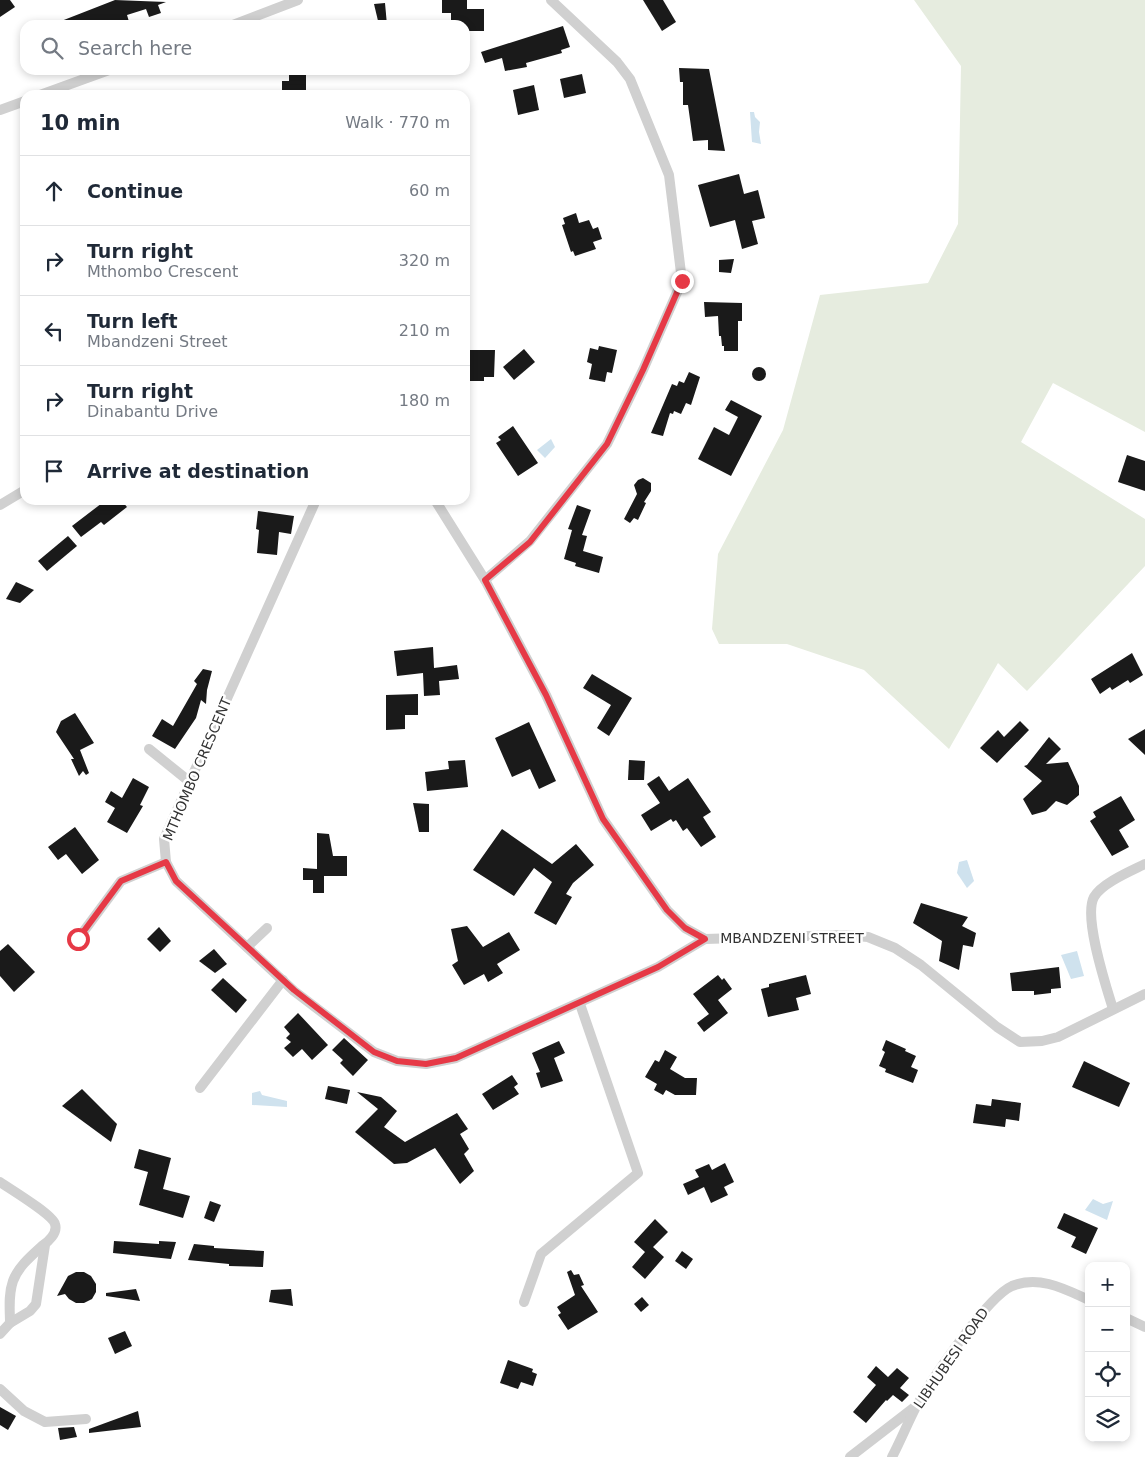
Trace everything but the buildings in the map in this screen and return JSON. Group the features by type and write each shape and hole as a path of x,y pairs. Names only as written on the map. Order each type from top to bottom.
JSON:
{"street":[{"path":"246,20 298,0"},
{"path":"485,580 530,542 607,444 643,370 682,281 669,175 630,79 617,62 551,0"},
{"path":"54,90 95,75"},
{"path":"0,110 20,103"},
{"path":"0,505 20,493"},
{"name":"MTHOMBO CRESCENT","path":"314,505 164,839 166,862 176,881 283,980 374,1052 397,1061 426,1064 456,1058 580,1004 658,967 705,939"},
{"name":"MBANDZENI STREET","path":"438,505 485,580 546,695 603,819 667,910 685,928 705,939 844,935 868,937 895,948 921,965 997,1027 1020,1042 1042,1042 1058,1037 1145,994"},
{"path":"149,749 190,782"},
{"path":"78,939 121,881 166,862"},
{"path":"1113,1009 1093,934 1091,912 1094,897 1112,881 1145,864"},
{"path":"247,947 268,928"},
{"path":"200,1088 283,980"},
{"path":"524,1302 541,1254 638,1173 580,1004"},
{"path":"0,1182 27,1199 53,1221 55,1231 45,1244 32,1255 13,1280 10,1294 10,1324"},
{"path":"0,1334 10,1324 30,1311 36,1304 45,1244"},
{"name":"LIBHUBESI ROAD","path":"892,1457 917,1405 989,1304 1012,1287 1024,1284 1055,1284 1085,1298"},
{"path":"1130,1320 1145,1327"},
{"path":"0,1389 24,1411 46,1422 86,1419"},
{"path":"850,1457 917,1405"}],"shaded area":[{"path":"914,0 1145,0 1145,432 1053,383 1021,442 1145,519 1145,566 1027,691 998,663 949,749 864,670 787,644 719,644 712,629 718,554 783,430 820,295 928,283 958,224 961,66"}],"water":[{"path":"750,112 754,112 755,117 760,122 761,144 752,142"},
{"path":"551,439 555,447 545,458 537,450"},
{"path":"967,860 974,881 967,888 957,873 959,862"},
{"path":"1077,951 1084,976 1071,979 1061,955"},
{"path":"260,1091 262,1095 287,1101 287,1107 252,1105 252,1093"},
{"path":"1093,1199 1103,1204 1113,1201 1107,1220 1085,1210"}],"route":[{"path":"78,939 121,881 166,862 176,881 294,990 374,1052 397,1061 426,1064 456,1058 580,1004 658,967 705,939 685,928 667,910 603,819 546,695 485,580 530,542 607,444 643,370 682,281"}]}
